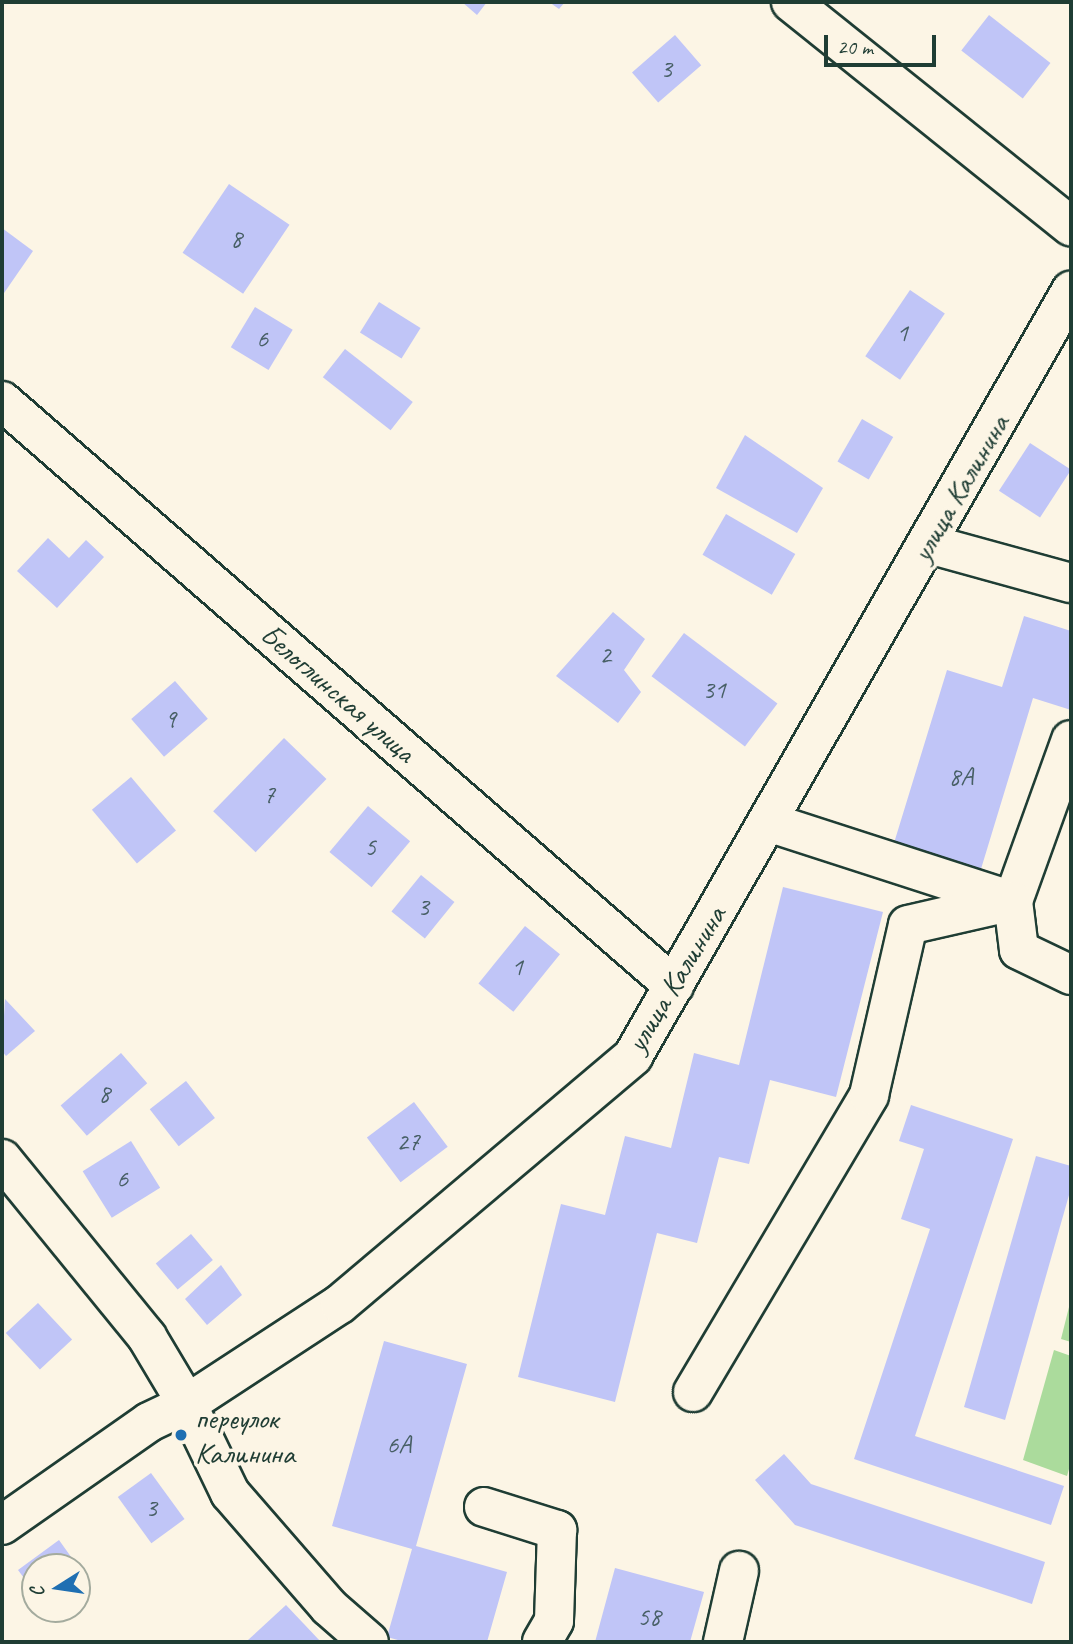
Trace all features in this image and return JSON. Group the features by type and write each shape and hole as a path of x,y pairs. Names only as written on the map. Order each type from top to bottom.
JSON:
{"street":[{"path":"790,2 1071,226"},
{"name":"улица Калинина","path":"2,1525 149,1422 187,1404 340,1304 633,1056 929,544 1071,291"},
{"name":"Белоглинская улица","path":"2,401 674,986"},
{"path":"929,544 1071,583"},
{"path":"1071,740 1013,901 1019,950 1071,975"},
{"path":"768,822 1013,901"},
{"path":"693,1392 869,1095 908,925 1013,901"},
{"path":"2,1158 146,1337 187,1404 230,1493 329,1607 369,1642"},
{"path":"484,1507 557,1530 554,1621 541,1642"},
{"path":"723,1642 738,1571"}],"green space":[{"path":"1071,1299 1071,1342 1061,1339"},
{"path":"1054,1350 1071,1356 1071,1462 1067,1476 1023,1460"}],"building":[{"path":"462,2 487,2 477,15"},
{"path":"549,2 565,2 559,9"},
{"path":"989,15 1050,63 1023,98 961,50"},
{"path":"675,35 701,65 658,103 632,72"},
{"path":"229,184 290,225 243,294 183,253"},
{"path":"2,228 33,251 2,296"},
{"path":"910,290 945,313 900,380 865,356"},
{"path":"379,302 421,328 401,358 360,333"},
{"path":"255,307 293,330 269,370 231,347"},
{"path":"345,349 413,402 391,430 323,377"},
{"path":"862,419 893,437 869,479 838,461"},
{"path":"745,435 823,488 797,533 716,488"},
{"path":"1030,443 1071,470 1040,517 999,491"},
{"path":"726,514 795,554 772,595 702,555"},
{"path":"48,538 69,558 86,540 104,557 57,608 17,571"},
{"path":"613,612 645,639 624,670 641,692 618,723 556,676"},
{"path":"1024,616 1071,631 1071,710 1033,698 981,869 894,843 947,670 1002,687"},
{"path":"684,633 777,703 745,747 652,676"},
{"path":"175,681 208,719 164,757 131,719"},
{"path":"284,738 326,779 256,852 213,811"},
{"path":"131,777 176,831 137,863 92,810"},
{"path":"368,806 410,841 372,887 329,852"},
{"path":"421,875 454,902 425,939 391,912"},
{"path":"783,887 883,912 836,1097 770,1080 749,1164 719,1157 697,1243 657,1233 615,1402 518,1377 561,1204 605,1215 625,1136 671,1148 694,1053 739,1065"},
{"path":"525,926 560,954 513,1012 478,984"},
{"path":"5,999 35,1031 6,1056 2,1051"},
{"path":"121,1053 147,1083 87,1136 61,1105"},
{"path":"186,1081 215,1118 179,1146 150,1109"},
{"path":"414,1102 448,1147 401,1182 367,1138"},
{"path":"911,1105 1013,1139 915,1436 1064,1486 1051,1525 854,1459 930,1229 901,1219 924,1149 899,1141"},
{"path":"131,1141 160,1188 112,1218 83,1171"},
{"path":"1036,1156 1071,1166 1071,1188 1005,1420 964,1407"},
{"path":"191,1234 213,1260 178,1290 156,1264"},
{"path":"221,1265 242,1295 207,1325 185,1299"},
{"path":"38,1303 72,1340 40,1370 6,1333"},
{"path":"384,1341 467,1364 416,1546 507,1572 487,1642 405,1642 387,1637 412,1549 332,1526"},
{"path":"784,1454 811,1484 1045,1562 1032,1604 795,1525 755,1480"},
{"path":"151,1473 185,1519 151,1543 118,1497"},
{"path":"59,1540 68,1553 41,1553"},
{"path":"615,1568 704,1592 690,1642 595,1642"},
{"path":"286,1605 321,1642 248,1640"}],"place":[{"name":"переулок Калинина","path":"181,1435"}]}
